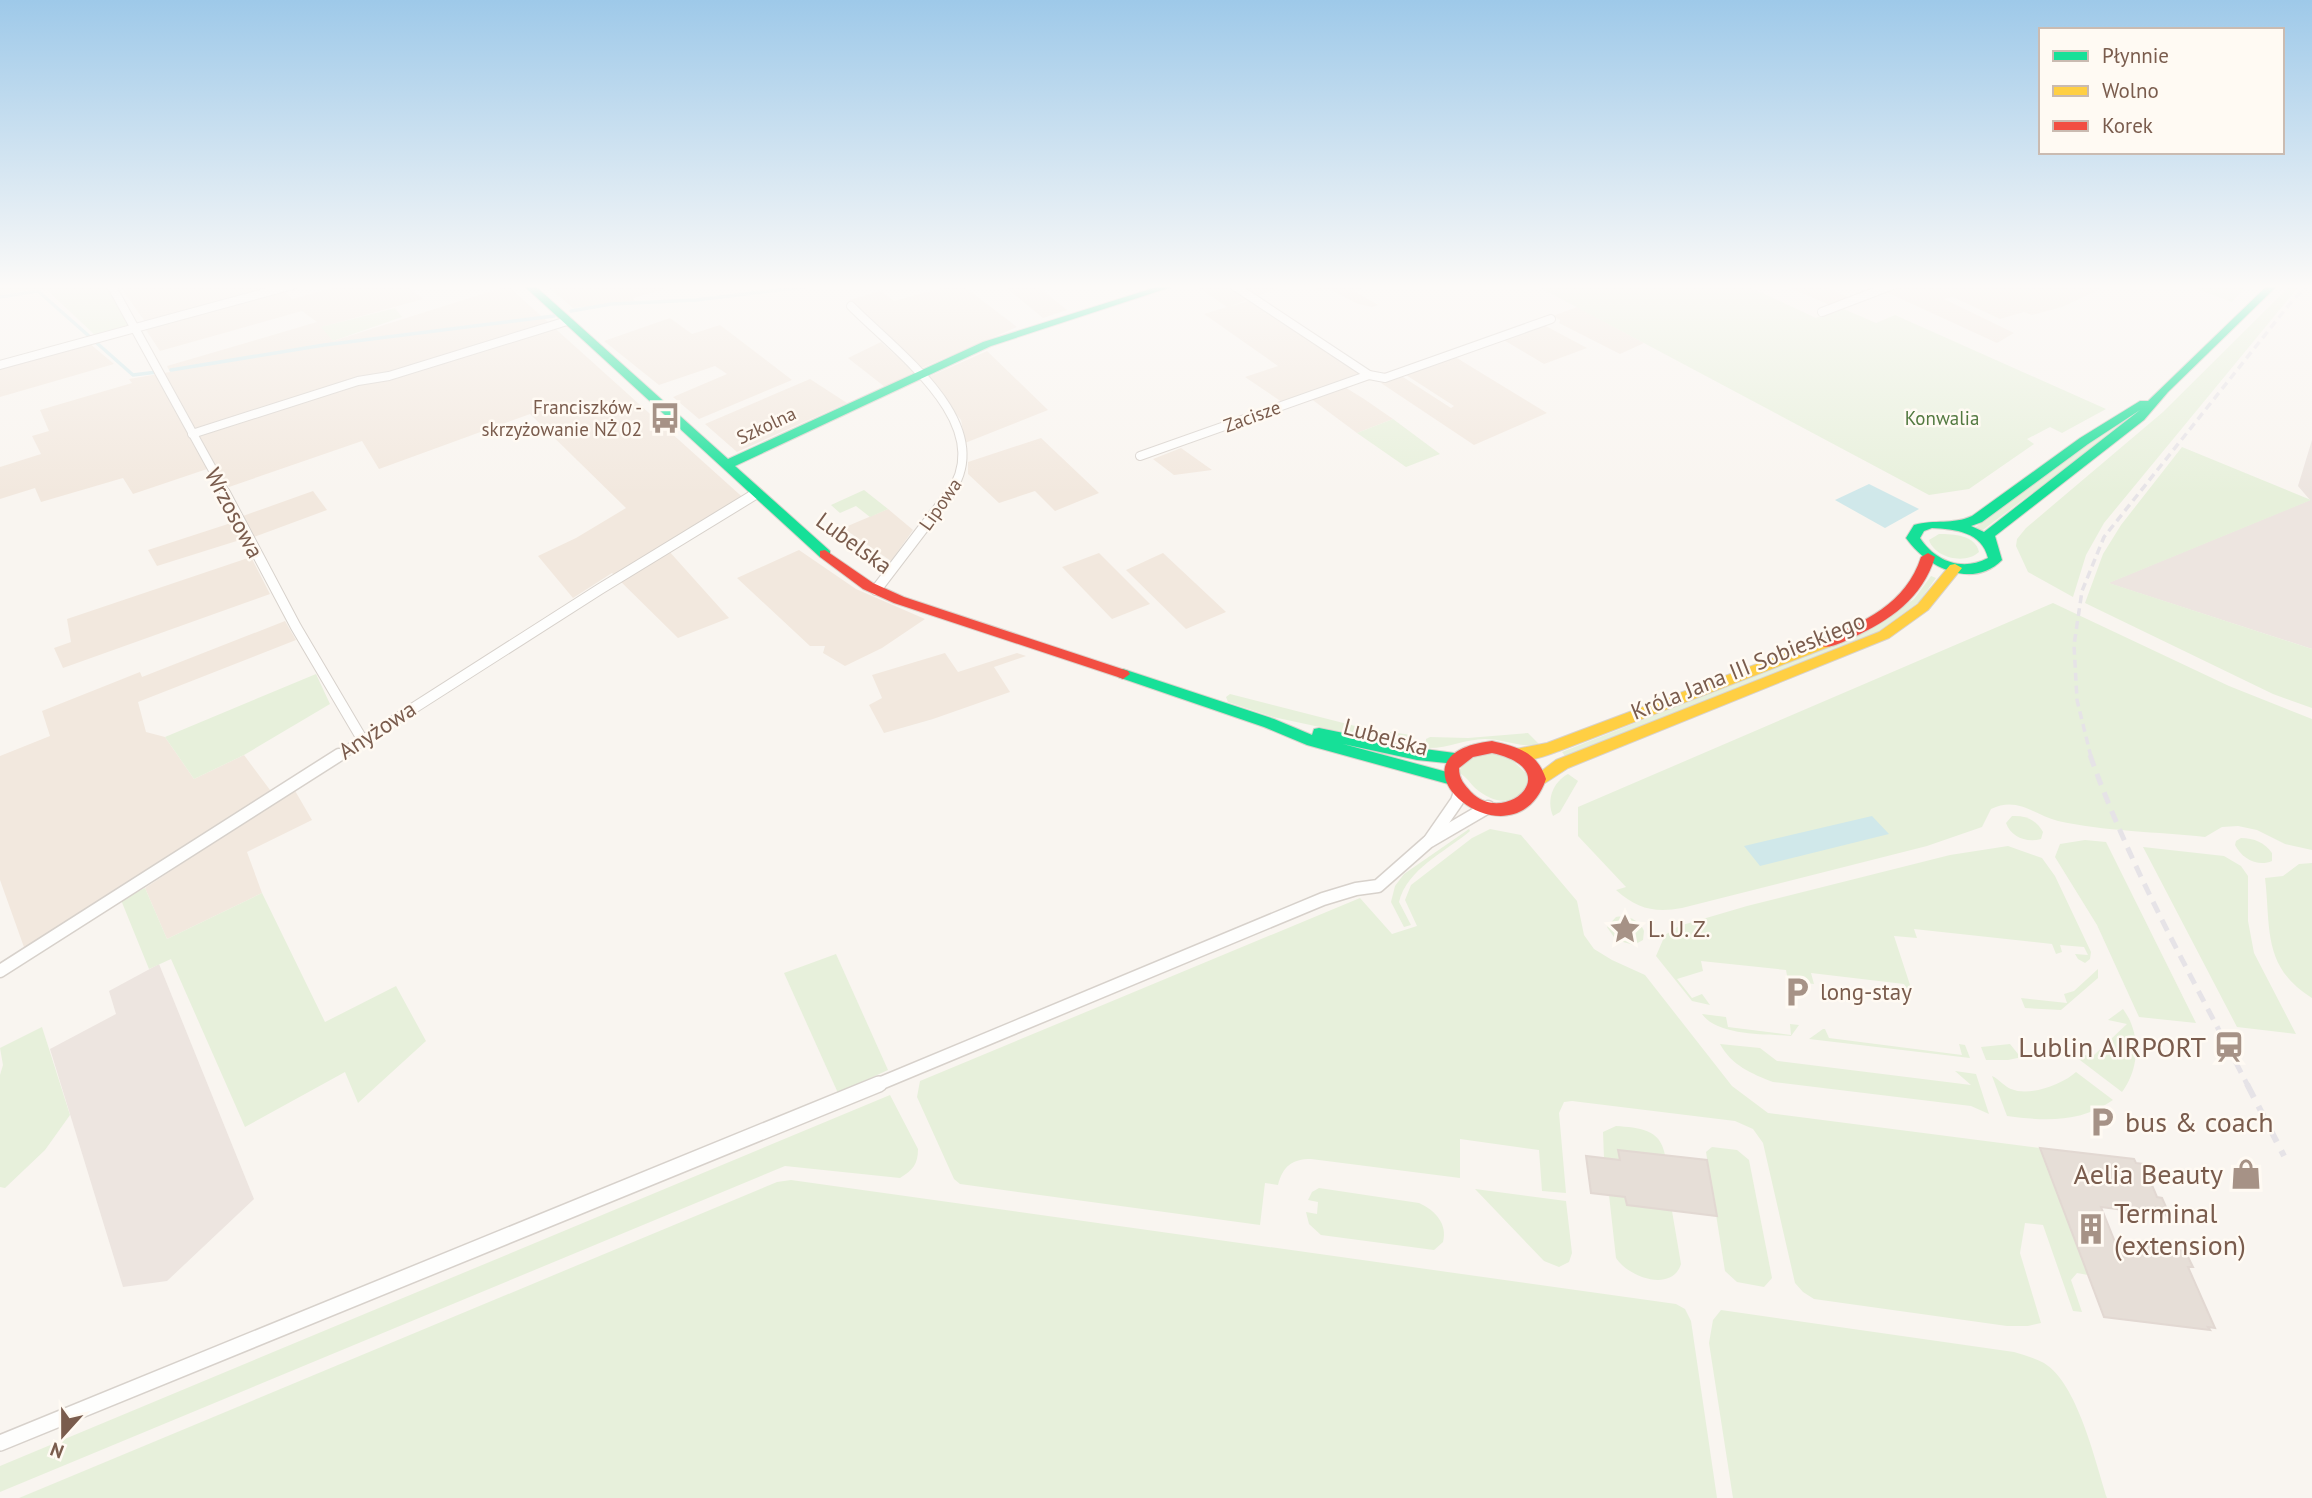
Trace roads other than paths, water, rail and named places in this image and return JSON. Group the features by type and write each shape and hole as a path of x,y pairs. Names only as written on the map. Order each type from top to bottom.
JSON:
{"main road":[{"name":"Lubelska","path":"605,355 826,555 876,590 955,619 1269,723 1313,741 1456,785"},
{"name":"Szkolna","path":"728,464 966,355"},
{"path":"1988,542 1988,536 2007,519 2122,433 2200,355"},
{"path":"1959,527 1977,519 2084,441 2164,390"},
{"path":"1936,524 1959,527 1988,542 1996,554 1991,564 1979,569 1955,568 1927,557 1914,544 1913,538 1916,530 1936,524"},
{"name":"Króla Jana III Sobieskiego","path":"1517,754 1536,753 1553,747 1852,633 1888,612 1901,601 1924,571 1927,557"},
{"name":"Króla Jana III Sobieskiego","path":"1539,779 1562,764 1884,635 1923,607 1955,568"},
{"name":"Lubelska","path":"1269,723 1408,752 1457,758"},
{"path":"1501,748 1517,754 1534,768 1539,779 1536,793 1525,804 1507,809 1488,807 1472,801 1456,785 1452,768 1457,758 1468,750 1501,748"}],"street":[{"path":"0,365 37,355"},
{"name":"Wrzosowa","path":"153,355 192,434 319,670 362,739"},
{"path":"192,434 358,381 389,376 457,355"},
{"name":"Lipowa","path":"876,590 886,581 956,485 963,468 953,417 899,355"},
{"path":"1339,355 1369,375"},
{"name":"Zacisze","path":"1140,456 1369,375 1384,377 1448,355"},
{"name":"Anyżowa","path":"0,971 362,739 757,493"},
{"path":"1428,842 1457,801 1456,785"},
{"path":"0,1443 896,1077 1311,904 1340,893 1378,886 1428,842 1488,807"}],"water":[{"path":"1869,484 1919,509 1885,528 1835,500"},
{"path":"1872,816 1889,834 1760,866 1744,846"}],"waterway":[{"path":"110,355 133,375 157,372"},
{"path":"171,370 263,355"}],"railway":[{"path":"2091,757 2077,700 2074,645 2082,591 2104,537 2249,355"},
{"path":"2090,755 2143,882 2248,1086"},
{"path":"2247,1084 2284,1156"}],"place":[{"name":"Franciszków - skrzyżowanie NŻ 02","path":"665,418"},
{"name":"L. U. Z.","path":"1625,929"},
{"name":"long-stay","path":"1797,992"},
{"name":"Lublin AIRPORT","path":"2229,1047"},
{"name":"bus & coach","path":"2102,1122"},
{"name":"Aelia Beauty","path":"2246,1174"},
{"name":"Terminal (extension)","path":"2091,1229"}],"park label":[{"name":"Konwalia","path":"1942,418"}]}
